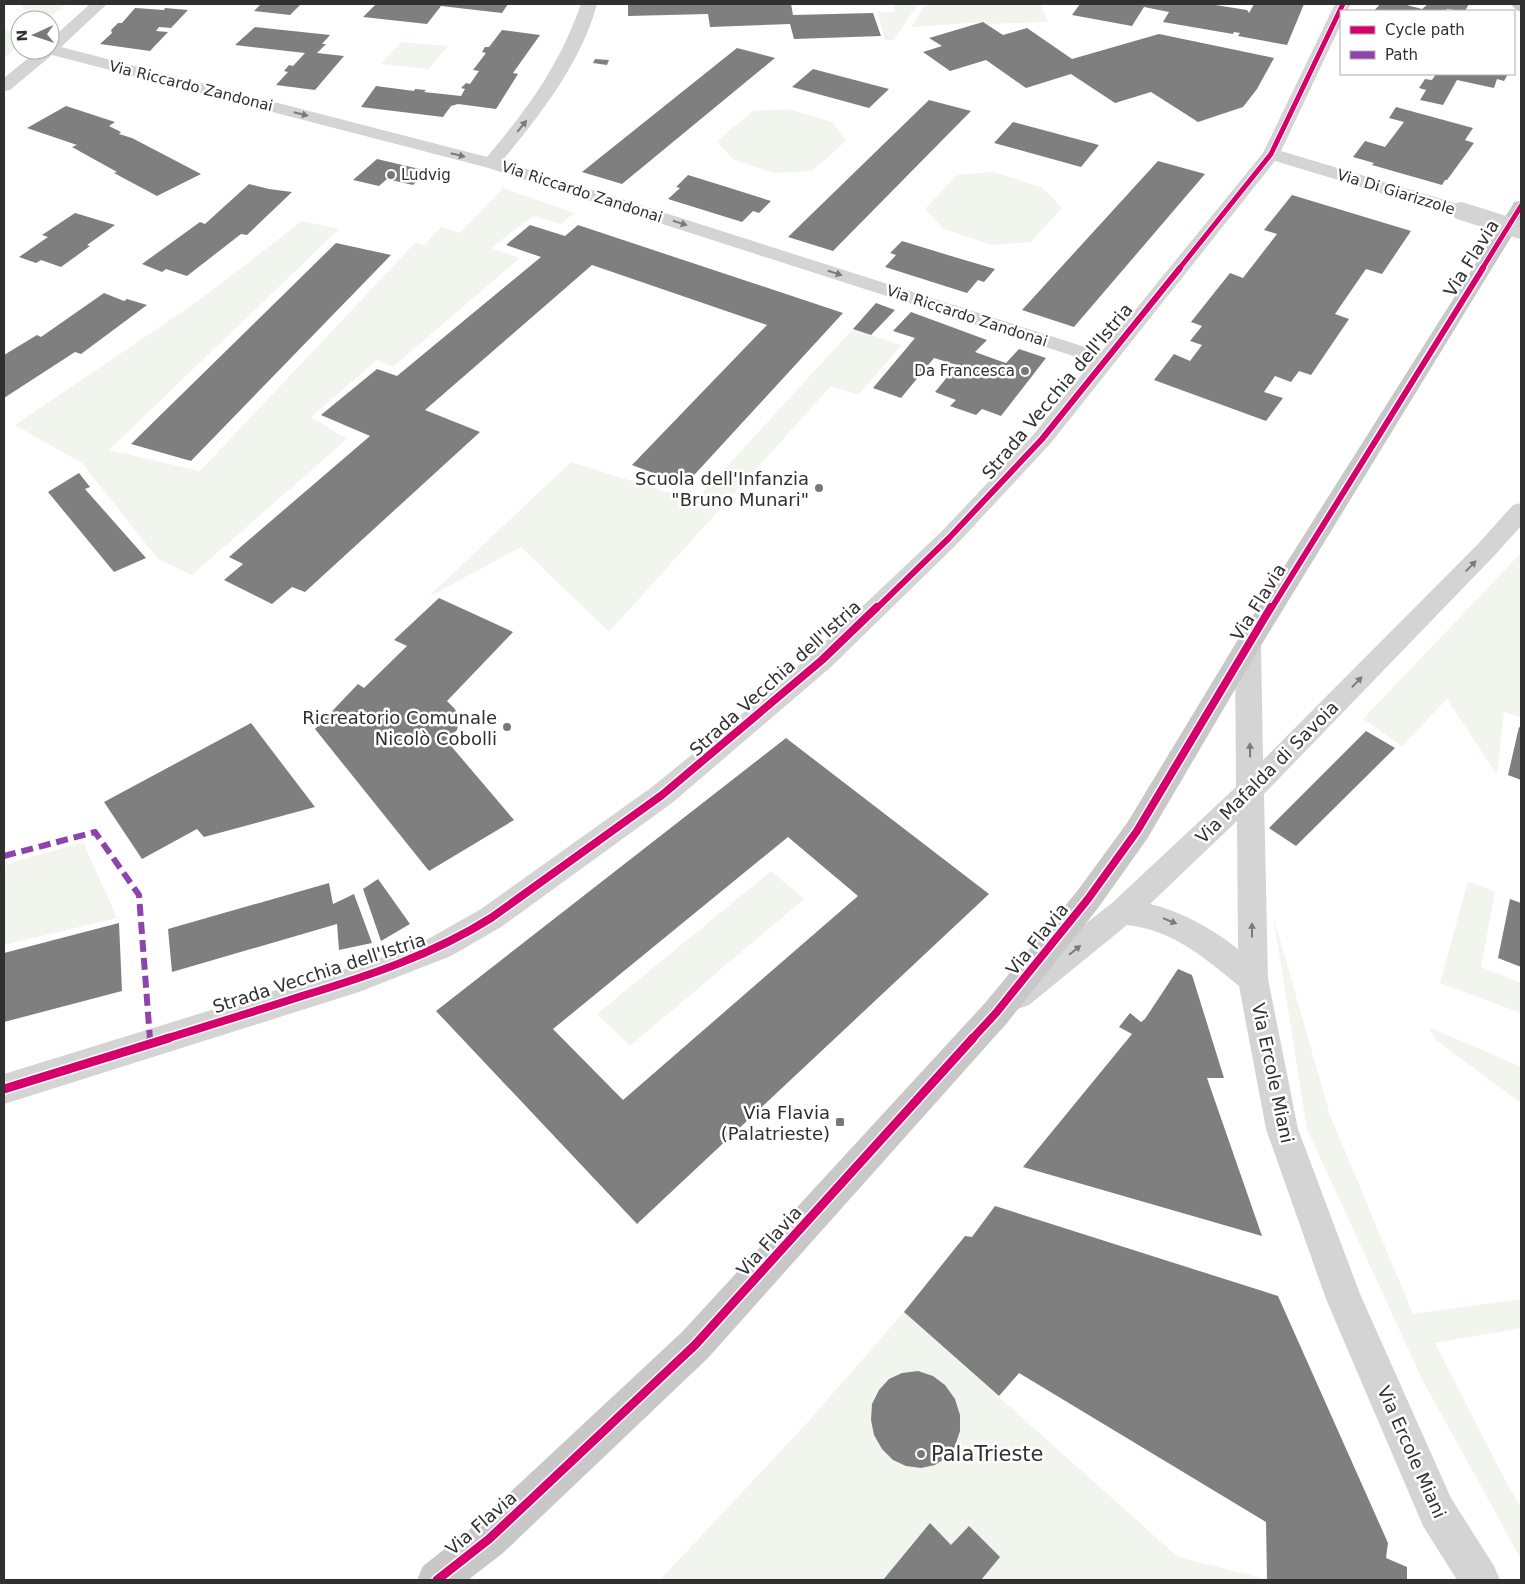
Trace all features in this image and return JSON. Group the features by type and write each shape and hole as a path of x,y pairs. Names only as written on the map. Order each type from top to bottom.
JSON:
{"main road":[{"path":"1519,4 1521,8"},
{"name":"Via Flavia","path":"437,1580 488,1539 695,1345 996,1014 1088,900 1138,831 1248,645 1521,206"}],"street":[{"path":"60,39 99,4"},
{"path":"491,163 526,122 553,83 582,28 589,4"},
{"name":"Strada Vecchia dell'Istria","path":"4,1089 413,960 466,935 662,796 822,660 949,538 1042,439 1271,154 1340,10"},
{"name":"Via Riccardo Zandonai","path":"60,52 491,163 1106,360"},
{"path":"4,86 36,60"},
{"name":"Via Di Giarizzole","path":"1271,154 1521,230"},
{"name":"Via Mafalda di Savoia","path":"996,1014 1122,912 1250,791 1486,550 1521,511"},
{"name":"Via Ercole Miani","path":"1248,645 1253,979 1282,1129 1344,1299 1437,1512 1480,1580"},
{"path":"1122,912 1159,917 1180,925 1253,979"}],"shaded area":[{"path":"20,4 66,4 59,10 26,10"},
{"path":"893,4 918,4 894,40 885,40 878,12 895,12"},
{"path":"926,4 1040,4 1048,22 987,24 983,22 911,27"},
{"path":"4,25 10,33 10,53 4,59"},
{"path":"401,42 448,46 429,69 381,64"},
{"path":"788,109 832,122 846,141 812,171 773,173 732,159 717,141 753,111"},
{"path":"994,172 1043,188 1062,208 1031,242 991,245 944,229 925,209 957,175"},
{"path":"503,188 574,213 561,224 533,216 491,248 520,258 393,367 377,360 311,417 347,439 192,575 158,559 82,463 15,425 198,301 302,221 339,229 109,450 200,471 415,243 424,245 441,227 460,233"},
{"path":"853,329 902,345 858,395 831,386 609,632 521,547 428,597 571,462 695,501"},
{"path":"1521,553 1521,717 1504,712 1497,775 1447,699 1402,746 1363,719"},
{"path":"83,842 117,918 4,945 4,865"},
{"path":"771,871 804,899 630,1046 597,1014"},
{"path":"1468,881 1495,892 1481,967 1521,983 1521,1013 1440,983"},
{"path":"1273,915 1330,1115 1413,1314 1521,1299 1521,1328 1435,1343 1506,1482 1521,1507 1521,1559 1423,1381 1307,1129"},
{"path":"1429,1027 1521,1067 1521,1103 1435,1039"},
{"name":"PalaTrieste","path":"904,1312 1178,1557 1270,1580 660,1580 806,1424"}],"building":[{"path":"261,4 301,4 290,15 254,11"},
{"path":"376,4 508,4 502,13 441,6 427,24 363,17"},
{"path":"628,4 791,4 793,15 873,13 881,36 794,39 790,24 710,27 708,14 628,16"},
{"path":"1080,4 1209,4 1247,10 1249,13 1254,4 1304,4 1287,45 1238,36 1240,33 1234,32 1233,34 1163,22 1169,12 1144,7 1132,26 1072,15"},
{"path":"1380,4 1403,4 1422,9 1428,4 1469,4 1466,10 1375,10"},
{"path":"135,8 188,10 171,28 159,27 156,31 168,32 150,51 100,44 112,33 111,30 118,23 122,23"},
{"path":"983,22 1003,35 1027,28 1072,59 1159,34 1274,58 1257,89 1243,107 1198,122 1151,92 1115,103 1071,74 1026,88 986,60 950,71 923,52 942,46 929,38"},
{"path":"255,27 330,35 322,44 326,44 317,53 344,56 315,90 276,85 288,72 284,71 289,65 293,66 305,53 235,45"},
{"path":"502,30 540,35 513,73 518,74 496,109 458,104 451,106 443,117 361,107 376,86 414,91 415,89 426,90 424,92 461,96 465,89 461,88 466,83 470,84 479,71 473,70 486,53 482,52 485,47 489,47"},
{"path":"737,48 775,58 622,184 582,172"},
{"path":"595,59 609,60 607,65 593,63"},
{"path":"813,69 889,89 869,108 792,87"},
{"path":"1435,75 1507,75 1504,81 1497,79 1494,88 1457,80 1443,105 1420,100 1426,90 1419,88 1425,79 1432,80"},
{"path":"929,100 971,111 833,251 788,237"},
{"path":"66,106 115,122 109,126 121,132 119,134 132,138 201,174 157,196 114,173 117,172 72,147 77,145 27,128"},
{"path":"1396,107 1473,128 1465,140 1474,143 1442,185 1372,165 1374,163 1353,157 1365,141 1385,147 1404,122 1389,118"},
{"path":"1013,122 1099,145 1081,167 994,143"},
{"name":"Ludvig","path":"377,159 428,171 413,185 387,179 379,186 353,180"},
{"path":"1158,161 1205,174 1074,327 1022,310"},
{"path":"688,175 771,201 759,213 753,211 742,222 668,199 680,188 676,187"},
{"path":"249,184 292,192 247,235 241,234 187,276 166,269 162,272 142,264 200,222 205,224"},
{"path":"1292,195 1411,231 1382,274 1366,269 1335,314 1349,319 1311,375 1299,371 1291,382 1275,376 1264,392 1283,398 1266,421 1154,380 1174,354 1190,361 1202,345 1190,341 1202,326 1191,322 1230,273 1243,278 1277,234 1264,230"},
{"path":"75,213 115,225 61,267 41,260 36,263 19,257 48,237 42,235"},
{"path":"530,225 565,236 578,225 843,313 685,485 632,465 767,325 592,265 425,410 480,432 305,592 292,587 272,604 224,580 243,564 229,557 370,436 321,415 377,369 397,376 541,257 506,245"},
{"path":"902,241 995,269 984,282 978,280 967,293 885,267 896,255 890,253"},
{"path":"336,243 391,255 191,461 131,444"},
{"path":"104,293 124,301 127,299 147,305 81,354 75,352 4,398 4,355 37,335 41,337"},
{"path":"876,303 895,310 871,335 853,329"},
{"path":"911,312 987,340 975,352 1000,361 1006,363 1019,349 1046,358 1001,416 982,409 976,415 950,406 956,400 935,392 957,365 934,358 901,398 873,388 915,338 893,331"},
{"path":"79,473 90,487 85,489 146,558 114,572 48,492"},
{"path":"439,598 513,632 447,701 460,717 457,730 446,740 514,820 429,871 315,729 358,684 364,688 407,646 394,640"},
{"path":"251,723 315,807 204,837 197,829 142,859 104,802"},
{"path":"1519,727 1521,728 1521,780 1508,775"},
{"path":"1366,731 1395,748 1296,846 1269,828"},
{"path":"786,738 989,894 637,1224 436,1011","holes":["788,837 858,896 623,1100 553,1029"]},
{"path":"378,879 410,924 381,941 363,889"},
{"path":"329,883 333,904 354,894 372,943 339,950 337,924 172,972 168,929"},
{"path":"1510,899 1521,903 1521,967 1498,958"},
{"path":"119,923 122,991 4,1022 4,953"},
{"path":"1178,969 1192,975 1224,1078 1207,1078 1262,1236 1023,1167 1132,1034 1119,1027 1130,1013 1141,1022 1145,1019"},
{"path":"995,1206 1278,1296 1388,1543 1386,1558 1407,1567 1407,1580 1267,1580 1266,1522 1019,1373 999,1396 904,1312 965,1236 972,1237"},
{"path":"918,1371 933,1376 945,1385 955,1399 960,1415 960,1431 955,1446 947,1457 935,1465 921,1468 906,1466 893,1460 882,1449 874,1435 871,1420 872,1404 879,1390 889,1379 902,1373"},
{"path":"930,1523 951,1545 969,1526 1000,1557 981,1580 883,1580"}],"marked path":[{"path":"4,856 95,832 139,895 150,1043"}],"cycle path":[{"path":"1340,10 1343,4"},
{"path":"4,1089 359,979 414,959 466,934 491,918 662,795 822,660 949,538 1042,439 1271,154 1340,10"},
{"path":"437,1580 489,1539 695,1345 996,1013 1088,899 1137,831 1248,645 1521,206"}],"place":[{"name":"Ludvig","path":"391,175"},
{"name":"Da Francesca","path":"1025,371"},
{"name":"Scuola dell'Infanzia \"Bruno Munari\"","path":"819,488"},
{"name":"Ricreatorio Comunale Nicolò Cobolli","path":"507,727"},
{"name":"Via Flavia (Palatrieste)","path":"840,1122"},
{"name":"PalaTrieste","path":"921,1454"}]}
